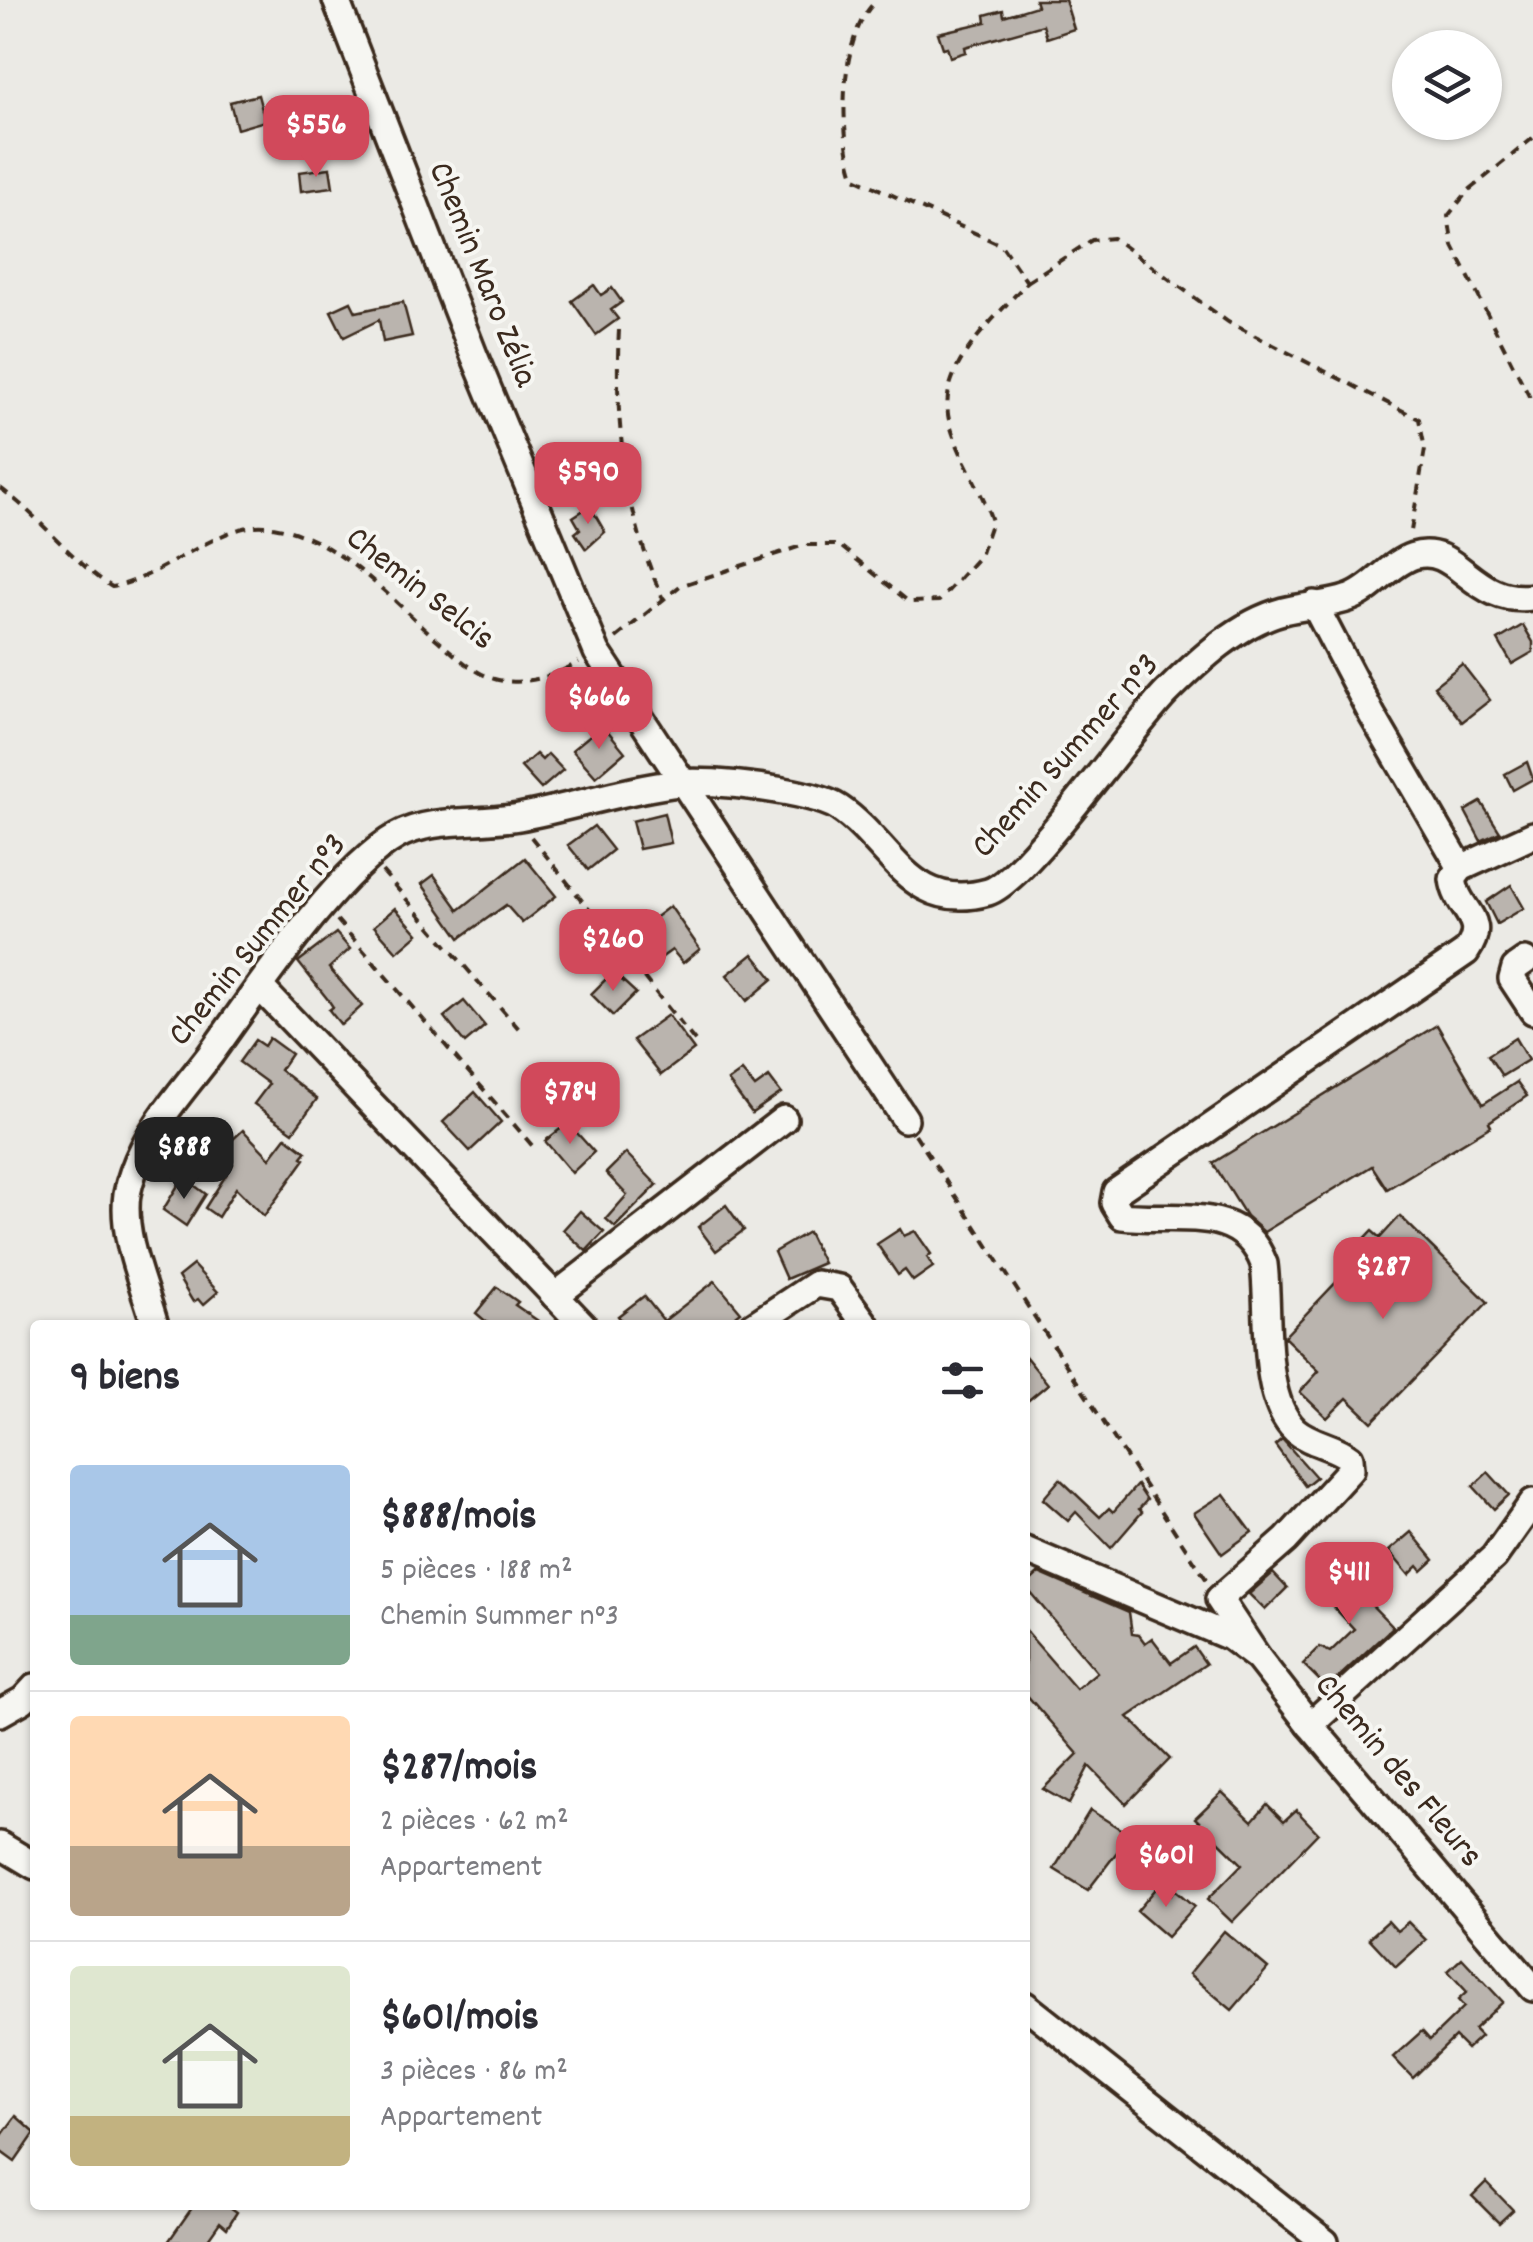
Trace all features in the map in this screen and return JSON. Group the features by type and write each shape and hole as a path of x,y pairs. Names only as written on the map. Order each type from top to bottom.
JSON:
{"street":[{"name":"Chemin Maro Zélia","path":"336,0 466,336 597,652 905,1119"},
{"path":"1406,558 1428,552 1438,554 1488,593 1518,599 1533,596"},
{"name":"Chemin Summer n°3","path":"154,1320 126,1212 134,1171 153,1132 324,905 370,856 400,834 462,822 515,818 683,782 742,786 828,803 840,809 915,883 932,894 971,896 993,892 1024,868 1117,747 1168,691 1247,626 1282,611 1350,598 1406,558"},
{"path":"1314,604 1372,715 1461,868"},
{"path":"1258,1658 1219,1599 1326,1500 1352,1463 1345,1454 1310,1440 1293,1428 1282,1412 1272,1380 1264,1264 1258,1248 1244,1232 1205,1217 1122,1216 1114,1203 1116,1192 1466,952 1477,932 1454,887 1454,879 1461,868 1533,835"},
{"path":"1525,961 1516,968 1512,979 1533,1011"},
{"path":"260,987 578,1320"},
{"path":"555,1296 784,1118"},
{"path":"762,1320 816,1284 839,1288 862,1320"},
{"path":"1310,1725 1494,1557 1530,1515"},
{"name":"Chemin des Fleurs","path":"1030,1552 1230,1637 1258,1658 1533,1988"},
{"path":"0,1713 30,1692"},
{"path":"0,1846 30,1863"},
{"path":"1030,2008 1325,2242"}],"path":[{"path":"878,0 854,35 844,100 846,153 855,178 1000,245 1027,282 1092,240 1113,238 1228,322 1419,419 1424,449 1406,558"},
{"path":"1533,138 1468,191 1448,216 1453,246 1533,404"},
{"name":"Chemin Selcis","path":"0,488 39,519 90,573 112,587 136,583 234,531 264,526 316,540 364,575 458,658 492,678 529,680 560,673 597,652 680,586 712,572 804,545 840,545 910,602 938,601 980,556 992,521 950,422 947,394 956,366 1027,282"},
{"path":"619,330 620,443 637,529 664,599"},
{"path":"515,818 698,1046"},
{"path":"370,856 520,1030"},
{"path":"324,905 536,1150"},
{"path":"905,1119 1219,1599"}],"building":[{"path":"1035,0 1065,0 1074,29 1047,38 1043,25 965,47 966,52 950,57 947,47 943,48 938,33 986,22 985,15 1003,10 1004,16 1037,6"},
{"path":"258,95 265,121 237,129 230,102"},
{"path":"330,168 333,187 301,191 299,172"},
{"path":"594,285 601,295 612,288 622,302 611,310 618,319 596,335 572,301"},
{"path":"351,302 356,312 403,302 412,336 383,342 379,320 344,337 331,311"},
{"path":"590,506 605,532 586,549 575,533 580,529 573,517"},
{"path":"1523,625 1533,642 1533,652 1512,664 1498,640"},
{"path":"1462,664 1490,700 1462,722 1434,686"},
{"path":"607,730 625,752 596,777 572,750 594,732 599,737"},
{"path":"536,754 542,760 548,754 563,770 541,789 521,767"},
{"path":"1527,762 1533,779 1513,790 1505,774"},
{"path":"1481,802 1500,832 1481,841 1465,811"},
{"path":"664,813 671,843 639,849 632,821"},
{"path":"594,826 613,850 588,870 568,845"},
{"path":"525,858 556,896 522,923 506,905 460,938 422,884 434,875 459,910"},
{"path":"1511,885 1524,908 1497,924 1486,902"},
{"path":"670,906 700,949 683,963 672,950 658,960 636,932"},
{"path":"395,908 418,934 397,952 374,926"},
{"path":"336,933 350,949 329,968 362,1006 341,1025 329,1010 333,1007 329,1001 298,962"},
{"path":"753,954 773,979 747,1001 727,975"},
{"path":"613,972 636,993 613,1016 591,994"},
{"path":"464,1001 485,1026 465,1043 444,1017"},
{"path":"668,1015 694,1050 661,1075 633,1040"},
{"path":"1437,1025 1483,1104 1517,1082 1527,1096 1489,1122 1491,1126 1387,1189 1372,1166 1264,1232 1246,1216 1213,1163"},
{"path":"269,1038 291,1054 280,1070 317,1099 293,1132 254,1104 269,1084 239,1062 255,1040 264,1046"},
{"path":"1515,1038 1528,1060 1502,1076 1488,1055"},
{"path":"742,1071 755,1087 769,1077 781,1093 752,1113 728,1081"},
{"path":"475,1092 501,1122 470,1151 443,1122"},
{"path":"568,1123 594,1152 572,1173 545,1141"},
{"path":"243,1130 270,1158 286,1137 306,1152 302,1157 305,1159 264,1216 236,1188 218,1217 205,1208 233,1164 221,1150"},
{"path":"626,1153 657,1185 615,1227 606,1219 627,1195 606,1173"},
{"path":"183,1177 206,1194 186,1226 163,1210"},
{"path":"726,1205 744,1230 716,1251 698,1227"},
{"path":"580,1211 604,1232 586,1251 563,1230"},
{"path":"1400,1216 1488,1302 1372,1422 1347,1398 1327,1418 1300,1392 1319,1371 1284,1337 1363,1254 1356,1248 1372,1231 1380,1238"},
{"path":"900,1229 904,1236 915,1231 931,1254 927,1257 933,1267 913,1281 905,1270 898,1275 877,1244"},
{"path":"808,1232 823,1263 786,1279 774,1252"},
{"path":"193,1265 218,1292 203,1305 198,1299 193,1302 178,1277"},
{"path":"715,1281 741,1312 731,1320 665,1320"},
{"path":"497,1287 537,1320 484,1320 476,1313"},
{"path":"644,1296 663,1320 621,1320 618,1316"},
{"path":"1030,1362 1048,1384 1030,1399"},
{"path":"1282,1439 1316,1477 1305,1486 1275,1445"},
{"path":"1488,1472 1509,1495 1494,1509 1473,1486"},
{"path":"1060,1479 1100,1517 1109,1508 1113,1512 1137,1485 1147,1500 1139,1509 1142,1512 1111,1548 1076,1512 1068,1521 1043,1499"},
{"path":"1224,1494 1252,1532 1222,1554 1194,1513"},
{"path":"1411,1532 1434,1560 1422,1571 1418,1566 1409,1575 1389,1551"},
{"path":"1352,1564 1372,1584 1361,1594 1393,1627 1327,1688 1303,1664 1320,1647 1330,1652 1354,1629 1321,1593"},
{"path":"1039,1573 1129,1612 1132,1634 1139,1635 1145,1643 1152,1638 1171,1663 1194,1647 1206,1664 1128,1717 1170,1759 1126,1804 1089,1766 1069,1804 1043,1789 1078,1754 1030,1699 1030,1636 1076,1689 1097,1672 1030,1592 1030,1581"},
{"path":"1273,1573 1287,1588 1265,1610 1249,1594"},
{"path":"1222,1792 1252,1821 1267,1804 1284,1821 1296,1810 1318,1833 1232,1922 1208,1899 1242,1864 1195,1818"},
{"path":"1090,1810 1130,1835 1088,1890 1054,1869"},
{"path":"1160,1884 1172,1894 1175,1889 1195,1906 1167,1937 1137,1911"},
{"path":"1388,1921 1397,1931 1408,1922 1426,1940 1396,1967 1369,1938"},
{"path":"1224,1931 1268,1968 1232,2010 1189,1974"},
{"path":"1462,1958 1503,2002 1474,2029 1481,2036 1467,2049 1455,2037 1413,2078 1393,2057 1422,2031 1430,2040 1464,2007 1458,2000 1467,1992 1448,1971"},
{"path":"16,2116 30,2129 30,2140 15,2162 0,2151 0,2138"},
{"path":"1486,2182 1513,2210 1499,2223 1472,2196"},
{"path":"190,2210 237,2212 227,2228 220,2222 206,2242 168,2242"}]}
